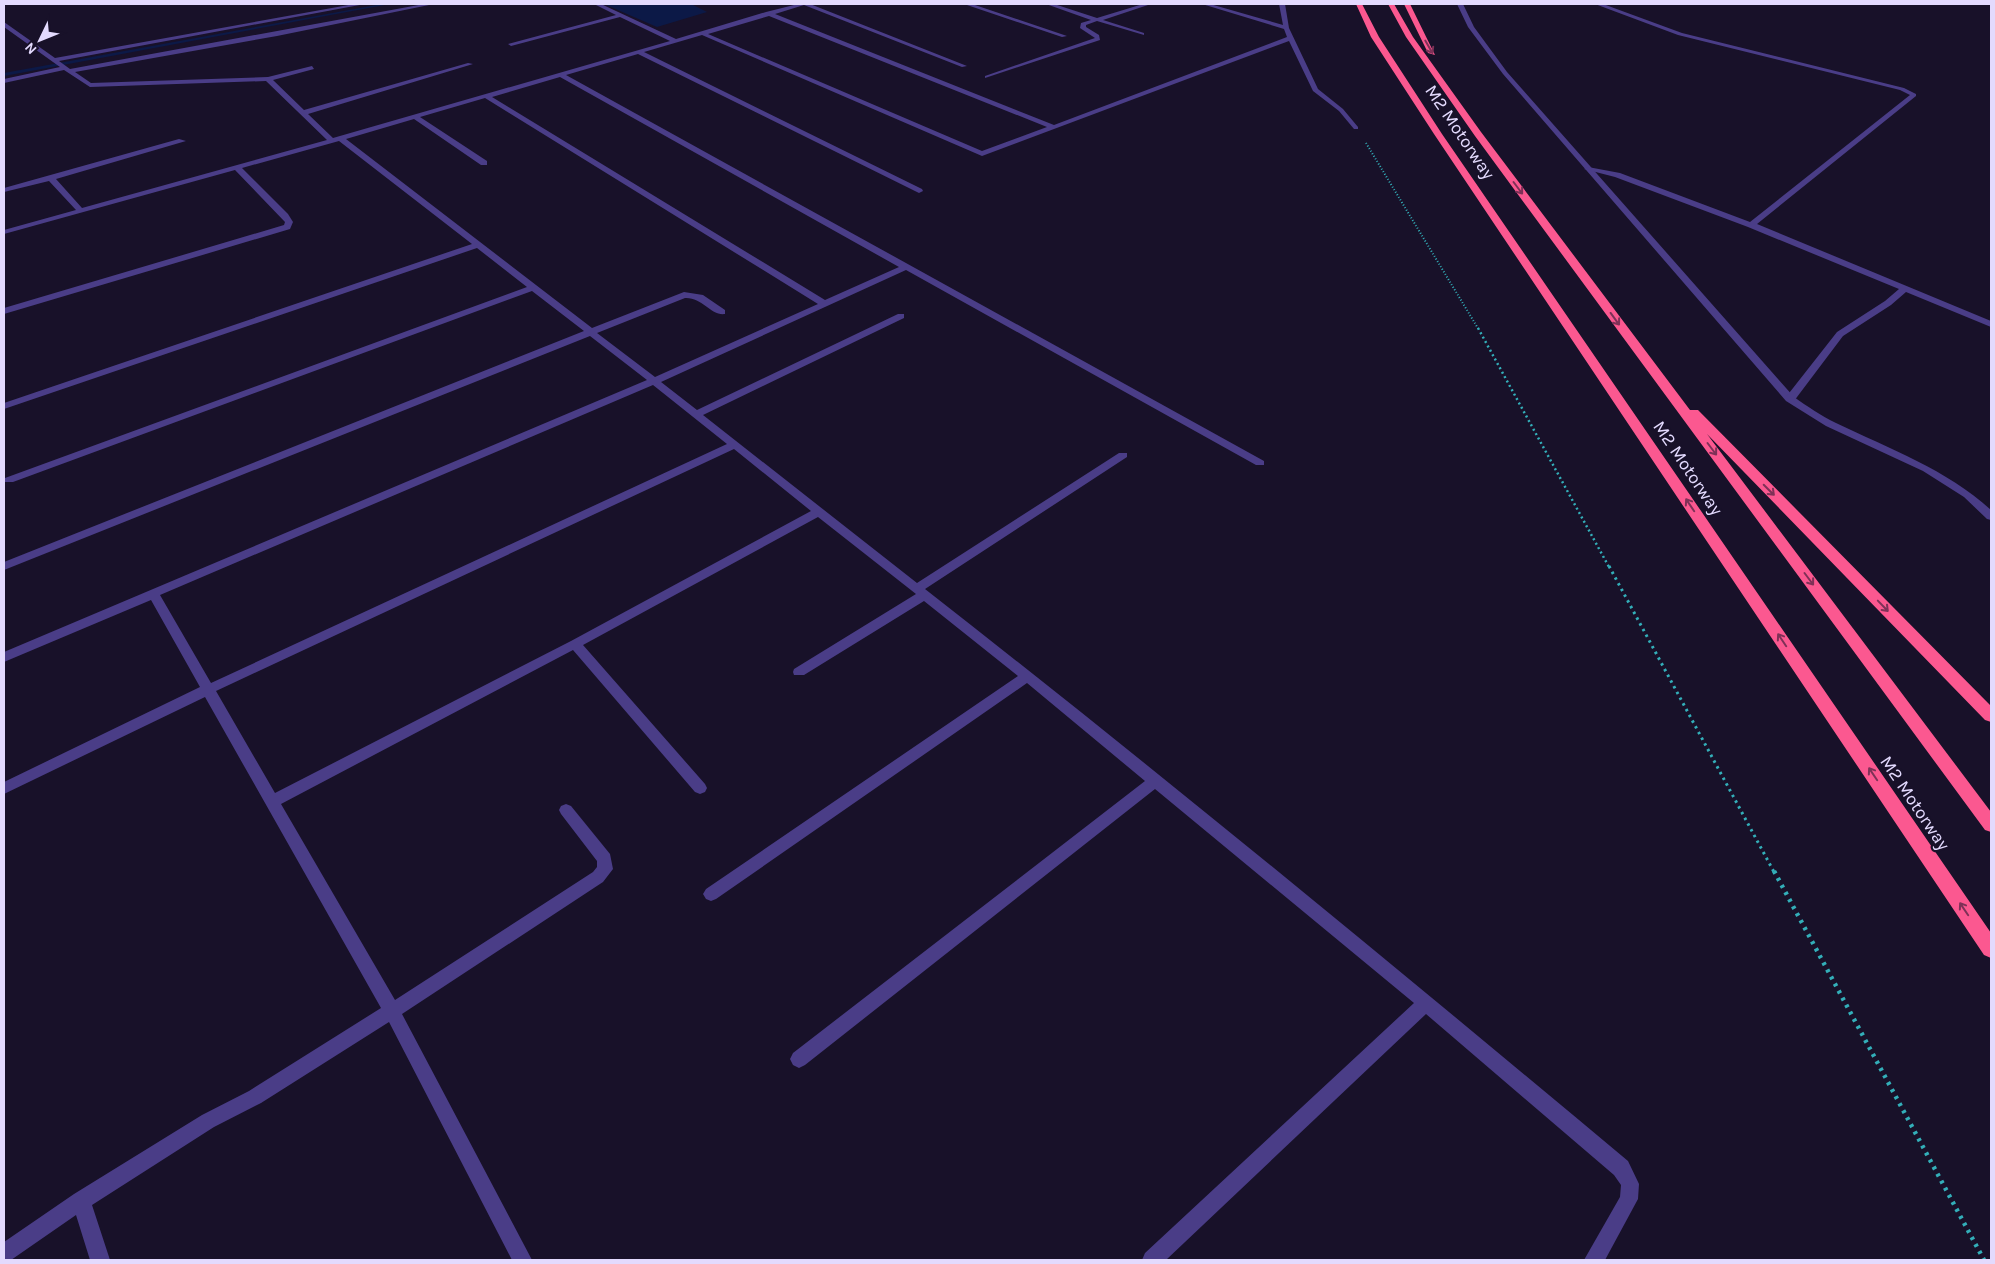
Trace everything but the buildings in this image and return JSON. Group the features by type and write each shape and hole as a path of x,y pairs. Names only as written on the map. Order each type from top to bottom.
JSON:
{"highway":[{"name":"M2 Motorway","path":"1359,4 1375,37 1438,134 1991,949"},
{"name":"M2 Motorway","path":"1392,4 1410,37 1478,134 1991,825"},
{"path":"1407,4 1423,37 1478,134"},
{"path":"1650,367 1991,716"}],"street":[{"path":"312,4 329,16"},
{"path":"4,81 329,16 362,4"},
{"path":"56,61 329,16 431,4"},
{"path":"597,4 675,41"},
{"path":"4,232 336,140 804,4 964,66"},
{"path":"967,4 1064,36"},
{"path":"1048,4 1142,34"},
{"path":"987,77 1098,39 1097,36 1082,26 1083,24 1148,4"},
{"path":"1205,4 1286,28"},
{"path":"1282,4 1286,28 1315,90 1341,110 1356,128"},
{"path":"1460,4 1471,27 1505,73 1790,400 1830,424 1927,469 1968,495 1991,516"},
{"path":"1598,4 1680,34 1902,89 1914,95 1751,225"},
{"path":"768,13 1053,127"},
{"path":"511,44 622,15"},
{"path":"4,24 90,84 268,79 312,68"},
{"path":"702,33 982,154 1291,38"},
{"path":"637,51 919,191"},
{"path":"302,113 470,64"},
{"path":"562,75 1260,463"},
{"path":"268,79 302,113 336,140 654,380 1027,676 1426,1003 1621,1168 1630,1184 1629,1198 1594,1260"},
{"path":"486,96 825,304"},
{"path":"414,117 484,163"},
{"path":"4,190 182,142"},
{"path":"4,311 287,227 289,222 285,216 237,168"},
{"path":"1588,169 1640,183 1751,225 1991,324"},
{"path":"51,178 81,211"},
{"path":"4,406 477,245"},
{"path":"4,657 654,380 906,267"},
{"path":"9,480 533,288"},
{"path":"1790,400 1840,334 1888,303 1905,288"},
{"path":"4,566 590,332 692,294 722,312"},
{"path":"696,414 901,316"},
{"path":"4,788 207,690 734,445"},
{"path":"800,672 1123,455"},
{"path":"271,802 575,644 818,512"},
{"path":"153,593 392,1011 522,1260"},
{"path":"575,644 700,788"},
{"path":"711,894 1027,676"},
{"path":"799,1059 1156,781"},
{"path":"4,1252 208,1121 270,1088 392,1011 598,877 605,869 605,859 566,810"},
{"path":"1152,1260 1426,1003"},
{"path":"81,1201 100,1260"}],"path":[{"path":"1356,128 1503,371 1984,1260"}],"water":[{"path":"604,4 691,4 707,12 657,27"}],"waterway":[{"path":"4,75 388,4"}]}
